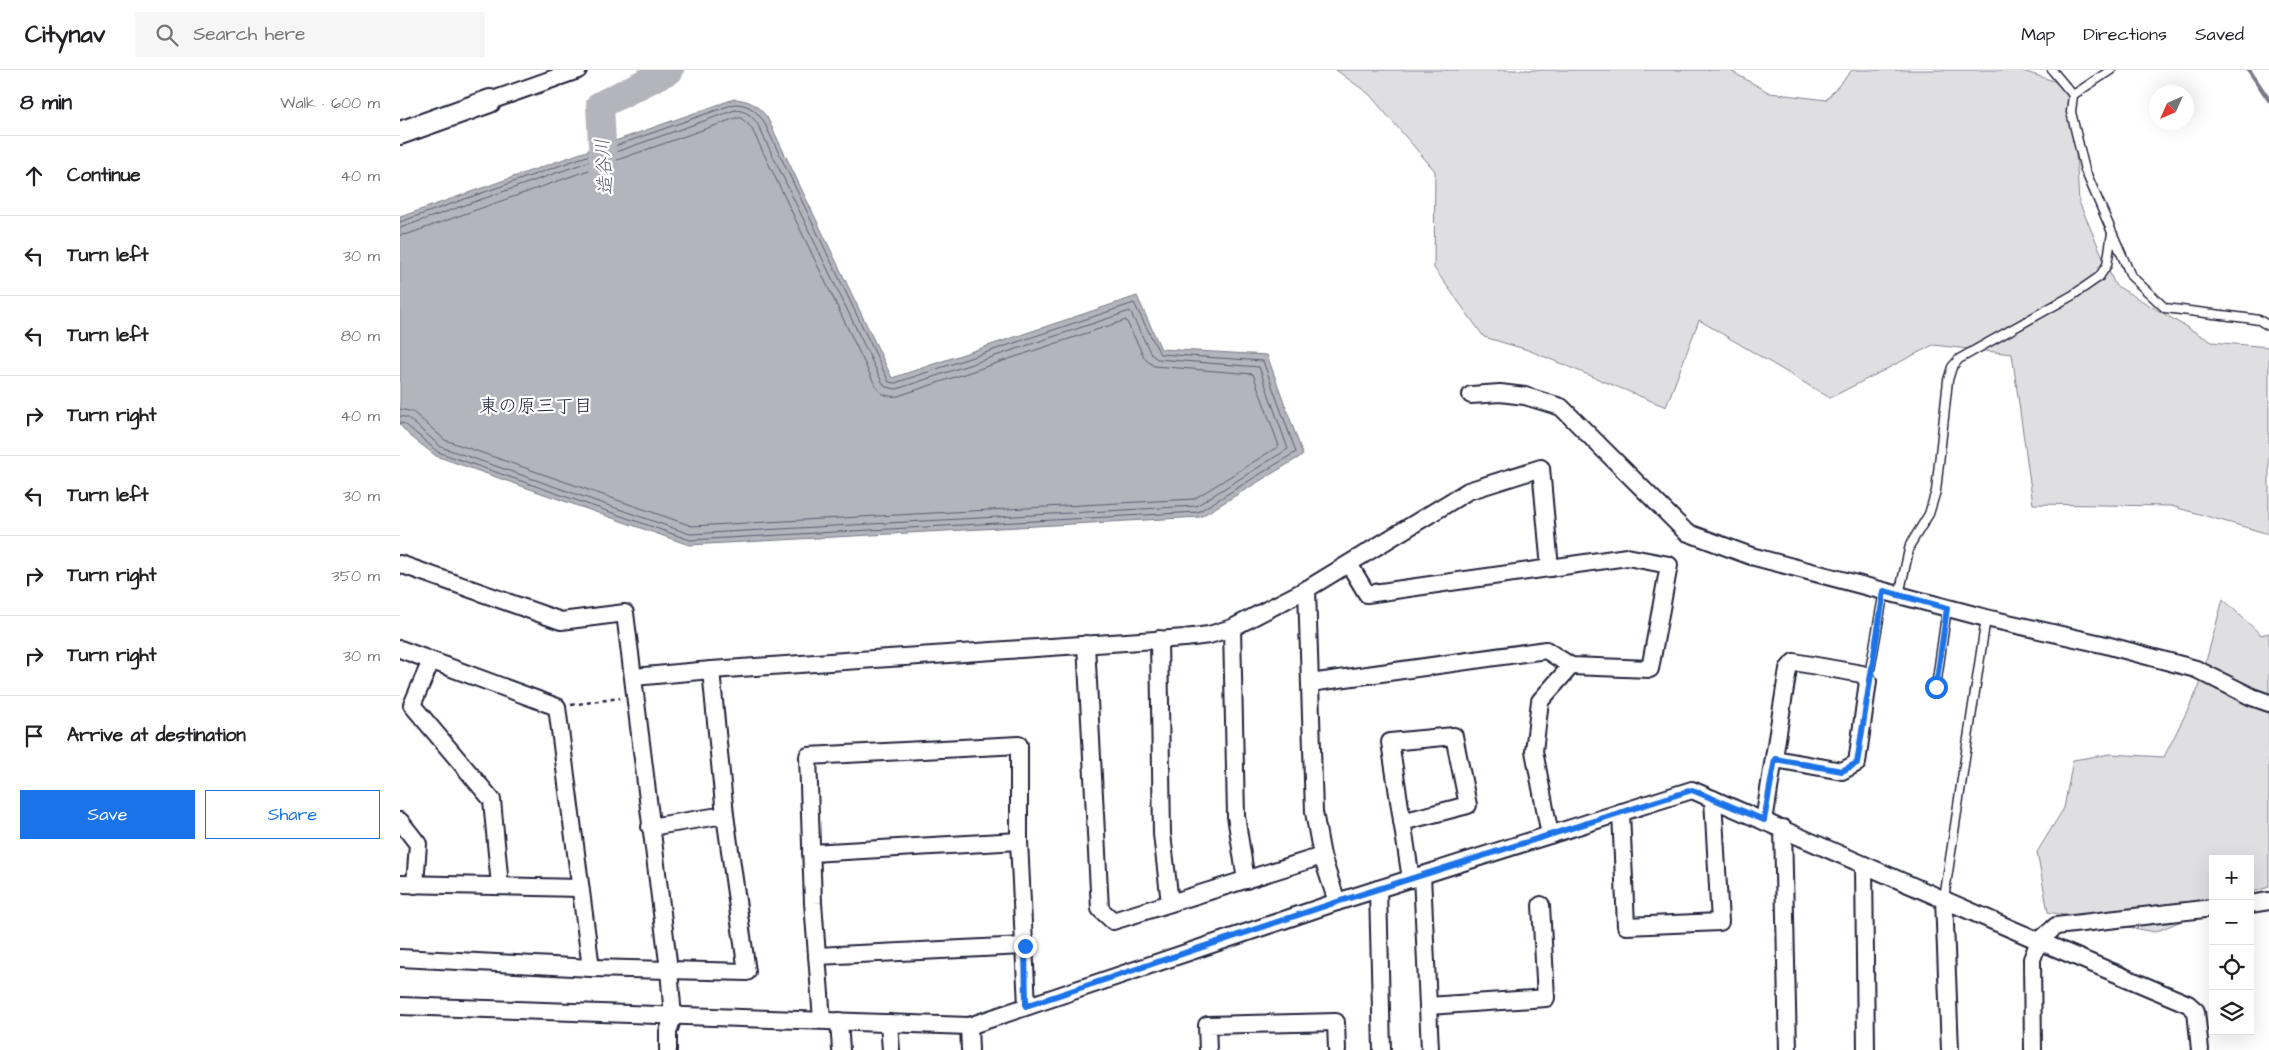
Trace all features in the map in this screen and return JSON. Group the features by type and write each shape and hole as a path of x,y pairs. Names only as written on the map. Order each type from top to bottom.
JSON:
{"street":[{"path":"400,133 578,70"},
{"path":"1471,395 1500,393 1525,396 1561,407 1686,532 1752,556 1986,618 2196,669 2252,697 2269,702"},
{"path":"634,678 711,670 1209,635 1232,628 1307,588 1468,491 1541,468 1550,568"},
{"path":"1310,683 1546,650 1571,666 1650,669 1669,565 1627,557 1367,594 1348,564"},
{"path":"400,564 561,621 625,613 669,970 673,1017 668,1032 668,1050"},
{"path":"1307,588 1314,812 1322,856 1337,902"},
{"path":"1232,628 1236,816 1246,880"},
{"path":"1159,639 1162,834 1170,903"},
{"path":"1086,644 1100,909 1113,922 1322,856"},
{"path":"400,649 557,707 579,888 591,968"},
{"path":"431,661 412,705 492,800 500,886"},
{"path":"1764,820 1788,670 1794,662 1862,674 1868,681 1857,763 1842,771 1775,759"},
{"path":"1550,835 1534,751 1536,731 1540,701 1571,666"},
{"path":"400,958 591,968 747,972 726,815 711,670"},
{"path":"1402,822 1468,805 1454,736 1390,742 1402,822 1417,877 1430,1050"},
{"path":"840,1050 830,1021 817,956 808,756 1020,745 1019,841 1025,946 1026,1006"},
{"path":"400,1006 969,1026 1337,902 1692,790 2193,1006 2196,1011 2200,1050"},
{"path":"1621,812 1626,926 1720,922 1713,799"},
{"path":"650,827 726,815"},
{"path":"400,821 418,844 408,884 579,888"},
{"path":"1782,828 1788,1050"},
{"path":"811,853 1019,841"},
{"path":"1864,865 1866,1050"},
{"path":"1378,889 1382,1050"},
{"path":"1944,899 1950,1050"},
{"path":"2254,904 2269,902"},
{"path":"1428,1006 1546,998 1541,905"},
{"path":"2033,1050 2032,959 2039,941 2056,926 2209,908"},
{"path":"817,956 1025,946"},
{"path":"1208,1050 1207,1026 1336,1022 1337,1050"},
{"path":"890,1023 891,1050"},
{"path":"969,1026 970,1050"}],"lane":[{"path":"2052,70 2073,95 2071,112 2085,170 2130,276 2165,308 2258,320 2269,326"},
{"path":"2073,95 2111,70"},
{"path":"1868,681 1891,593 1910,545 1929,514 1936,491 1948,380 1952,367 1959,359 2073,295 2099,277 2107,265 2112,233"},
{"path":"1936,687 1947,608"},
{"path":"1944,899 1986,618"}],"path":[{"path":"557,707 635,696"}],"shaded area":[{"path":"1336,70 1729,70 1770,93 1826,100 1852,70 2020,70 2072,87 2079,202 2115,285 2212,342 2269,347 2269,534 2171,506 2033,504 2012,354 1933,345 1830,398 1699,320 1666,407 1528,350 1484,337 1434,268 1435,171 1369,94"},
{"path":"2223,599 2261,635 2269,633 2269,887 2254,892 2254,855 2209,855 2209,910 2155,932 2048,912 2037,852 2064,808 2073,760 2110,754 2164,757 2199,687"}],"water":[{"path":"734,99 753,104 767,117 892,378 1137,296 1161,349 1267,355 1303,455 1200,517 689,545 436,456 409,435 400,425 400,217"}],"waterway":[{"name":"造谷川","path":"604,183 600,105 670,70"},
{"path":"2249,70 2269,100"}],"district":[{"name":"東の原三丁目","path":"536,405"}],"route":[{"path":"1025,946 1026,1006 1337,902 1692,790 1764,820 1775,759 1842,771 1857,763 1868,681 1884,591 1947,608 1936,687"}]}
